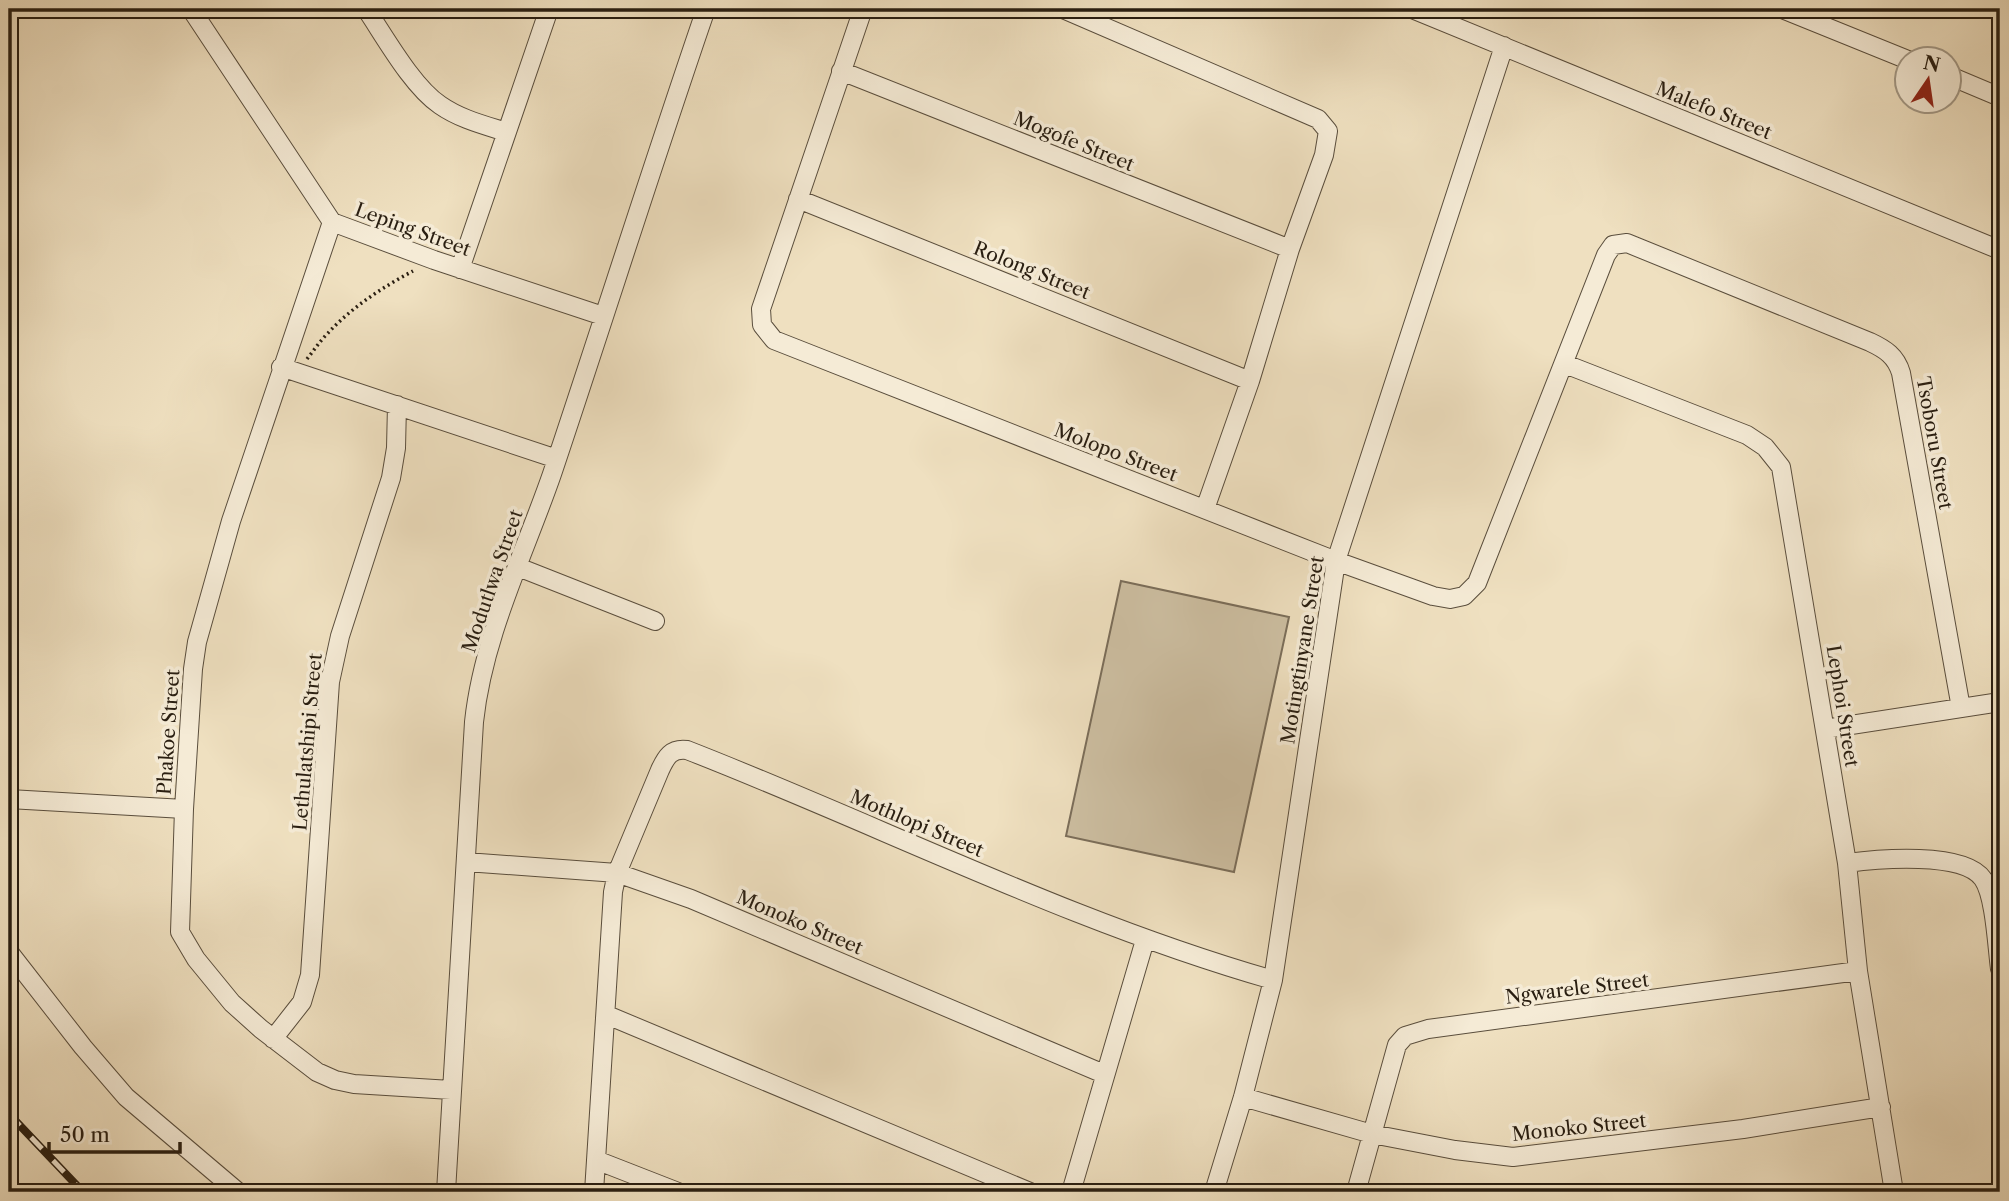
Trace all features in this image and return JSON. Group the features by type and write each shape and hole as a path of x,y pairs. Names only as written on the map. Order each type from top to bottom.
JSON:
{"street":[{"name":"Leping Street","path":"191,9 332,222 434,260 603,316"},
{"path":"460,269 549,9"},
{"name":"Modutlwa Street","path":"446,1192 475,706 488,651 557,459 706,9"},
{"path":"798,199 863,9"},
{"path":"1063,9 1250,88 1323,123 1328,131 1324,155 1290,249 1250,381 1205,509"},
{"name":"Malefo Street","path":"1412,9 2000,250"},
{"path":"1782,9 1894,54"},
{"path":"370,10 418,83 432,99 460,116 506,132"},
{"name":"Motingtinyane Street","path":"1214,1192 1243,1097 1273,980 1336,561 1504,46"},
{"name":"Mogofe Street","path":"841,71 1290,249"},
{"path":"1964,82 2000,97"},
{"name":"Molopo Street","path":"798,199 760,317 769,336 782,344 1336,561 1433,596 1450,599 1464,596 1473,589 1564,364"},
{"name":"Rolong Street","path":"798,199 1250,381"},
{"name":"Phakoe Street","path":"332,222 288,370 231,521 201,625 193,669 179,919 182,938 232,1003 310,1068 335,1080 354,1084 451,1090"},
{"name":"Tsoboru Street","path":"1564,364 1606,255 1613,244 1619,242 1889,352 1901,373 1961,708"},
{"name":"Lephoi Street","path":"1564,364 1747,435 1765,447 1781,467 1847,863 1858,971 1894,1192"},
{"path":"288,370 557,459"},
{"name":"Lethulatshipi Street","path":"273,1039 302,1002 310,975 330,682 340,636 391,478 396,448 397,405"},
{"path":"518,567 655,621"},
{"path":"1825,729 2000,702"},
{"name":"Mothlopi Street","path":"594,1192 607,1014 609,933 617,873 666,757 674,751 687,750 1145,940 1273,980"},
{"path":"9,799 184,809"},
{"path":"1847,863 1882,859 1925,860 1963,865 1977,872 1989,891 2000,969"},
{"name":"Monoko Street","path":"466,862 617,873 691,899 1104,1074"},
{"path":"1071,1192 1145,940"},
{"path":"9,952 126,1097 238,1192"},
{"name":"Ngwarele Street","path":"1372,1134 1397,1045 1405,1036 1415,1032 1858,971"},
{"path":"607,1014 1030,1192"},
{"name":"Monoko Street","path":"1243,1097 1372,1134 1455,1150 1528,1157 1743,1129 1881,1107"},
{"path":"1356,1192 1372,1134"},
{"path":"596,1160 678,1192"}],"path":[{"path":"288,370 377,292 434,260"}],"shaded area":[{"path":"1121,581 1289,617 1234,872 1066,836"}],"railway":[{"path":"9,1114 83,1192"}]}
